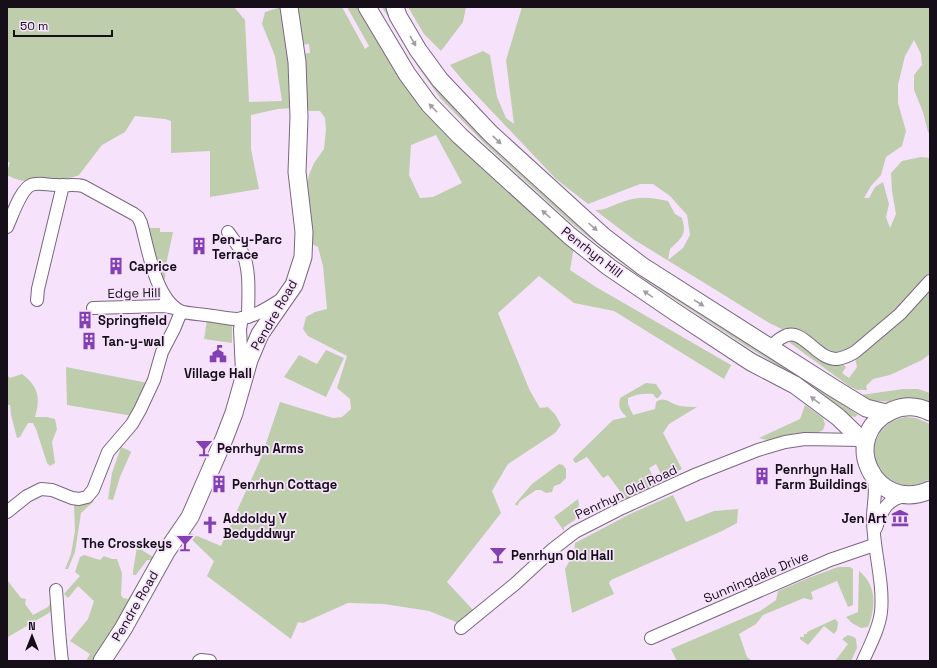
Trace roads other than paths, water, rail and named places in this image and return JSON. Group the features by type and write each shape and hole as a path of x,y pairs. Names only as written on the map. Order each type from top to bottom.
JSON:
{"main road":[{"name":"Pendre Road","path":"102,661 123,629 166,552 190,517 234,413 249,360 260,334 294,285 303,257 304,232 297,172 299,117 297,62 289,7"},
{"name":"Penrhyn Hill","path":"367,7 407,74 429,104 460,136 570,236 609,266 675,312 751,362 796,385 838,417 863,441"},
{"name":"Penrhyn Hill","path":"395,7 398,16 418,50 440,80 490,133 604,236 642,266 866,408 886,413"},
{"path":"920,495 894,493 883,487 873,477 868,467 863,441 876,421 886,413 895,409 909,406 930,412"}],"street":[{"path":"7,228 20,198 25,190 31,185 38,184 63,186 75,184 83,186 138,217 163,294 178,310 174,329 162,352 154,380 140,410 132,424 108,452 93,490 86,496 79,499 72,498 52,490 41,489 27,496 7,512"},
{"path":"37,300 38,289 63,186"},
{"path":"228,232 242,252 246,263 248,277 245,317 240,329 242,382"},
{"path":"771,347 782,337 788,334 802,338 819,353 828,357 837,359 847,356 855,352 900,314 930,281"},
{"path":"245,317 266,309 288,295"},
{"name":"Edge Hill","path":"93,308 164,306 178,310 237,319 245,317"},
{"path":"833,440 838,429 838,417"},
{"name":"Penrhyn Old Road","path":"461,628 575,532 622,508 697,474 758,450 785,442 802,440 863,441"},
{"path":"863,661 877,629 881,612 880,582 874,541 873,512 876,484 873,477"},
{"path":"874,541 880,516 884,508 893,499 900,496 920,495"},
{"name":"Sunningdale Drive","path":"651,638 874,541"},
{"path":"56,590 59,615 58,631 62,661"},
{"path":"199,661 210,661"}],"place":[{"name":"Pen-y-Parc Terrace","path":"199,246"},
{"name":"Caprice","path":"116,266"},
{"name":"Springfield","path":"85,320"},
{"name":"Tan-y-wal","path":"89,341"},
{"name":"Village Hall","path":"218,354"},
{"name":"Penrhyn Arms","path":"204,448"},
{"name":"Penrhyn Hall Farm Buildings","path":"762,476"},
{"name":"Penrhyn Cottage","path":"219,484"},
{"name":"Jen Art","path":"900,518"},
{"name":"Addoldy Y Bedyddwyr","path":"210,525"},
{"name":"The Crosskeys","path":"185,543"},
{"name":"Penrhyn Old Hall","path":"498,555"}]}
